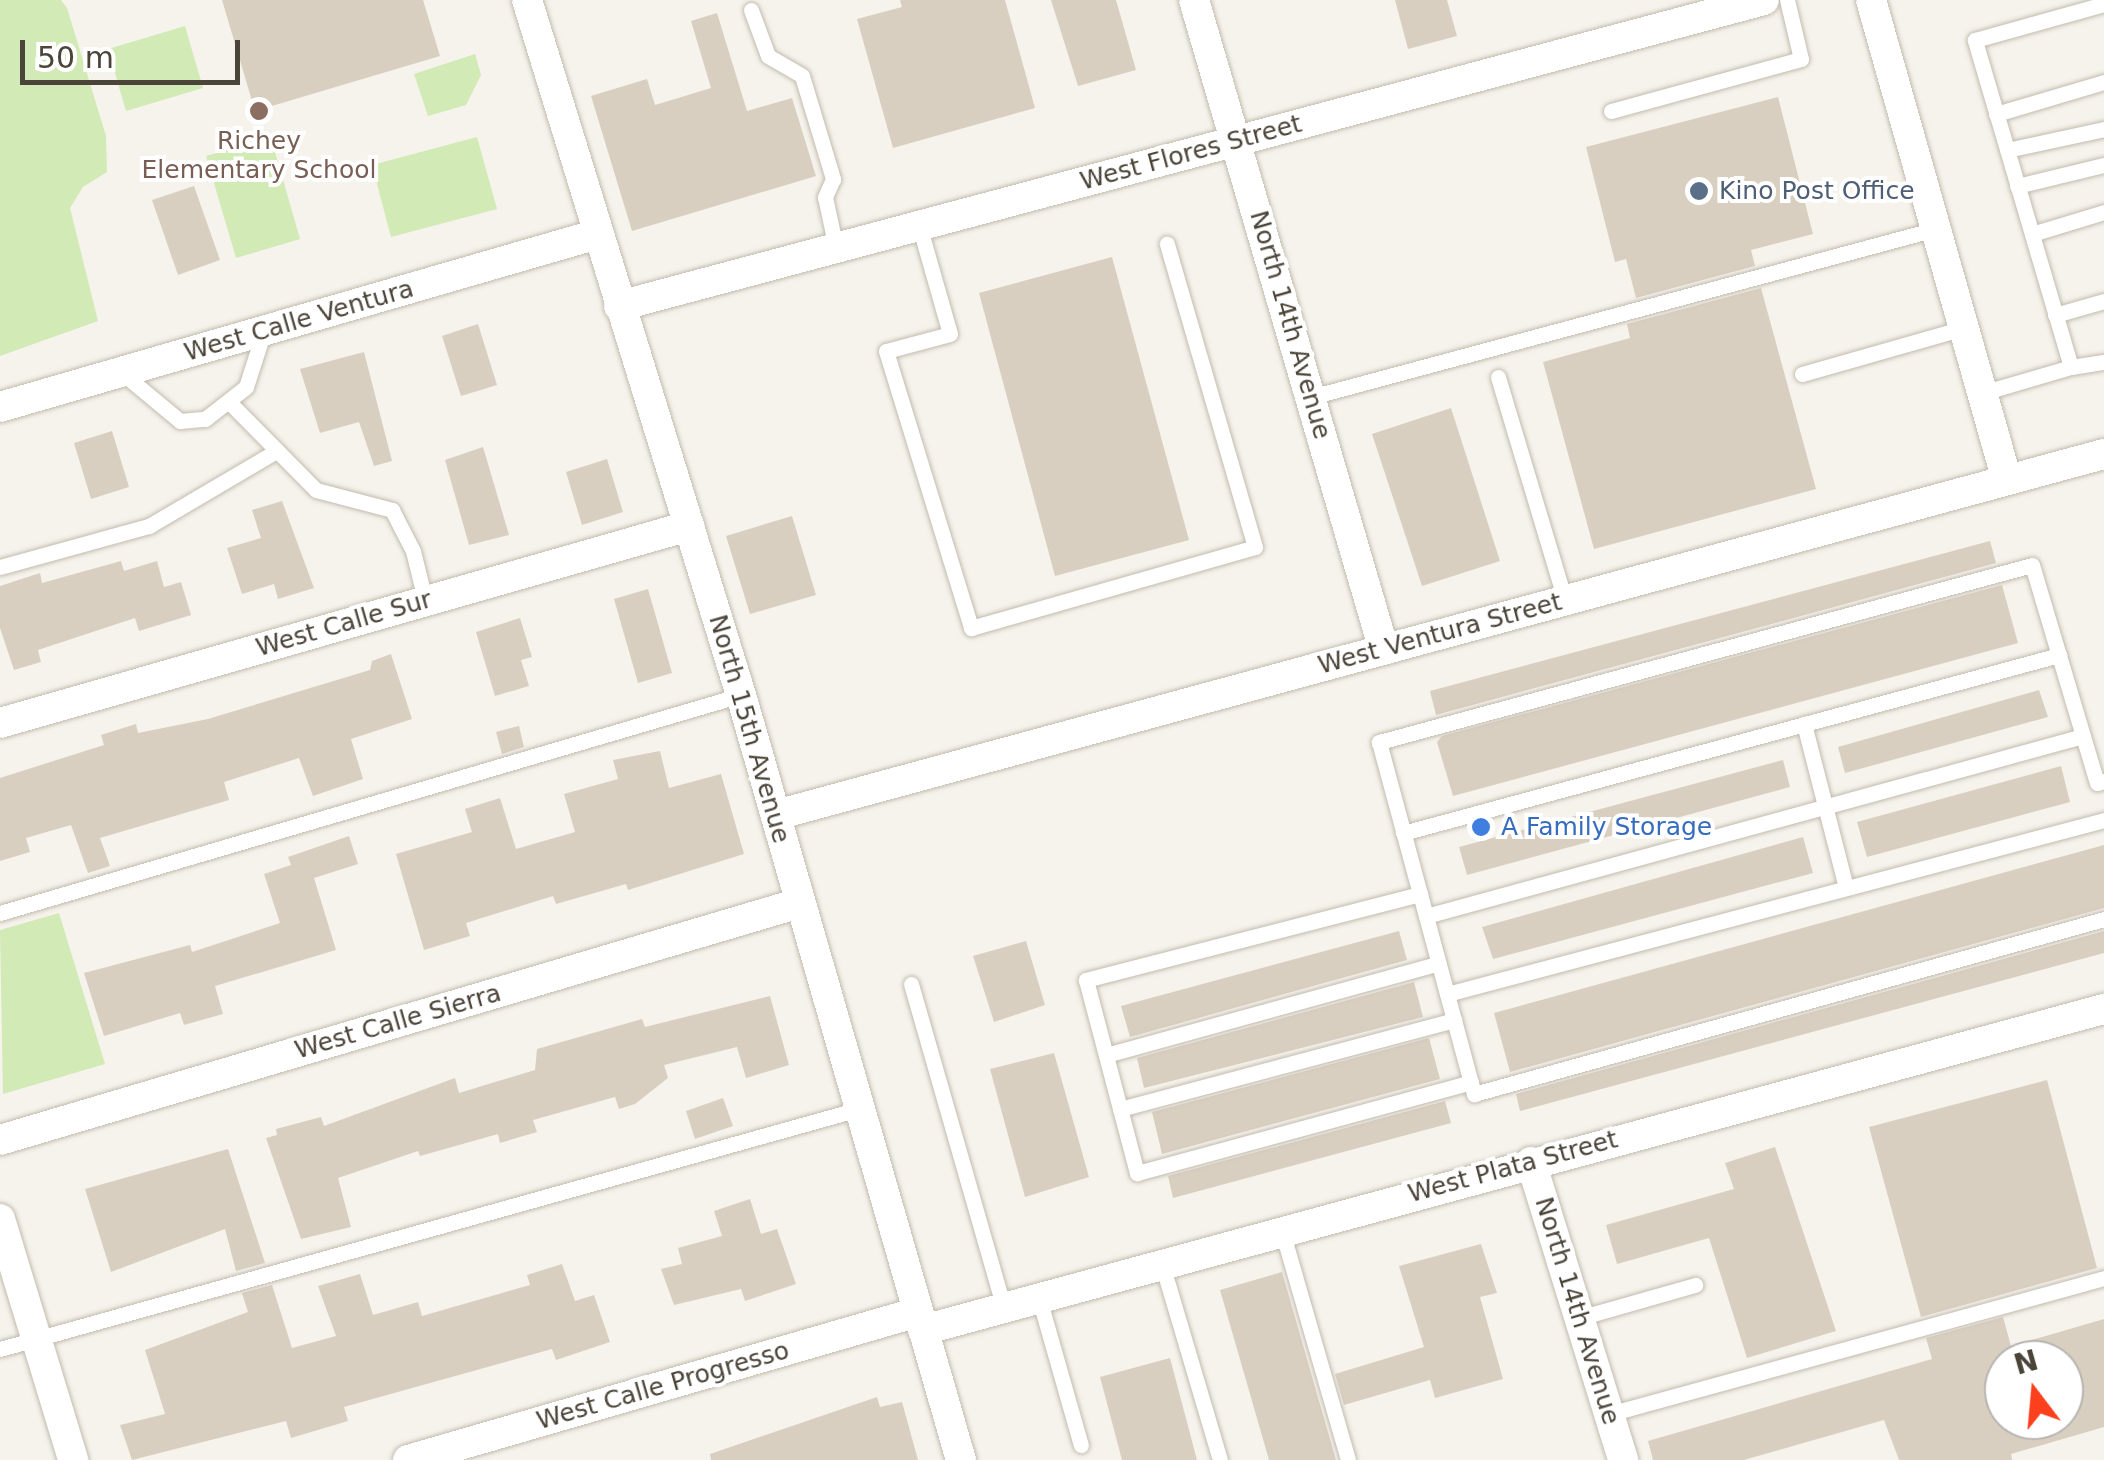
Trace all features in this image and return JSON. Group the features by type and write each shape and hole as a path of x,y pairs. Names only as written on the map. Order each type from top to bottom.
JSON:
{"street":[{"name":"North 15th Avenue","path":"527,0 741,695 776,815 796,904 960,1460"},
{"name":"North 14th Avenue","path":"1194,0 1384,650"},
{"name":"West Flores Street","path":"619,306 1764,0"},
{"path":"1871,0 2007,480"},
{"name":"West Calle Ventura","path":"0,407 598,234"},
{"name":"West Ventura Street","path":"776,815 2104,454"},
{"name":"West Calle Sur","path":"0,723 689,526"},
{"name":"West Calle Sierra","path":"0,1140 796,904"},
{"name":"West Plata Street","path":"921,1321 1004,1308 2104,1009"},
{"name":"North 14th Avenue","path":"1531,1162 1623,1460"},
{"path":"0,1219 74,1460"},
{"name":"West Calle Progresso","path":"408,1460 921,1321"}],"lane":[{"path":"1611,111 1801,59 1787,0"},
{"path":"2070,367 1975,40 2104,4"},
{"path":"752,10 768,56 802,76 833,179 824,197 836,248"},
{"path":"1996,114 2104,82"},
{"path":"2006,150 2104,129"},
{"path":"2017,186 2104,165"},
{"path":"2032,234 2104,212"},
{"path":"919,225 950,334 886,351 972,628 1254,547 1167,244"},
{"path":"1311,397 1936,230"},
{"path":"2055,315 2104,301"},
{"path":"1802,374 1964,328"},
{"path":"122,372 180,421 205,419 246,387 264,331"},
{"path":"1982,394 2070,367 2104,362"},
{"path":"1498,377 1565,600"},
{"path":"230,402 273,453 316,490 392,510 413,551 425,600"},
{"path":"0,566 150,526 273,453"},
{"path":"2104,781 2097,783 2032,565 1379,742 1474,1094 2104,919"},
{"path":"1403,833 2059,656"},
{"path":"0,913 741,695"},
{"path":"1804,724 1846,888"},
{"path":"1426,916 2083,736"},
{"path":"1447,994 2104,820"},
{"path":"1420,894 1086,980 1137,1173 1471,1082"},
{"path":"1106,1054 1439,963"},
{"path":"911,984 1004,1308"},
{"path":"1120,1109 1454,1020"},
{"path":"0,1350 858,1109"},
{"path":"1282,1231 1348,1460"},
{"path":"1162,1264 1220,1460"},
{"path":"1609,1414 2104,1278"},
{"path":"1579,1318 1695,1285"},
{"path":"1039,1298 1081,1444"}],"green space":[{"path":"0,0 61,0 67,8 106,136 107,172 83,187 70,208 98,321 0,356"},
{"path":"185,26 203,88 126,111 108,49"},
{"path":"475,54 481,75 466,105 428,116 414,74"},
{"path":"477,137 497,209 391,237 372,165"},
{"path":"271,138 300,239 236,258 206,156"},
{"path":"59,913 105,1064 3,1094 0,930"}],"building":[{"path":"222,0 423,0 440,56 255,111"},
{"path":"900,0 1005,0 1035,108 893,148 857,19 902,7"},
{"path":"1051,0 1116,0 1136,70 1078,86"},
{"path":"1395,0 1447,0 1457,36 1408,49"},
{"path":"717,13 747,111 792,98 816,176 632,231 591,96 647,79 655,105 711,88 691,21"},
{"name":"Kino Post Office","path":"1778,97 1813,234 1751,250 1755,266 1636,298 1626,259 1615,262 1586,147"},
{"path":"194,186 220,260 178,275 152,200"},
{"path":"1112,257 1189,540 1055,576 979,293"},
{"path":"1761,288 1816,489 1594,549 1543,362 1630,338 1627,324"},
{"path":"478,324 497,385 461,396 442,336"},
{"path":"364,352 392,461 374,466 359,422 320,433 300,369"},
{"path":"1451,408 1500,561 1422,586 1372,434"},
{"path":"112,431 129,487 91,499 74,443"},
{"path":"483,447 509,535 469,545 445,460"},
{"path":"607,459 623,512 582,525 566,472"},
{"path":"282,501 314,588 278,599 274,584 242,594 227,548 261,538 252,510"},
{"path":"792,516 816,595 750,614 726,536"},
{"path":"1990,541 1996,563 1436,715 1430,691"},
{"path":"121,561 124,571 157,561 164,587 181,582 191,615 139,631 135,618 38,650 41,662 14,670 0,628 0,586 40,573 42,583"},
{"path":"2002,585 2018,643 1453,796 1437,742 1442,736"},
{"path":"648,589 672,673 638,683 614,599"},
{"path":"520,618 532,657 521,660 529,686 495,696 476,632"},
{"path":"391,654 412,719 351,739 363,779 313,796 299,758 224,782 229,800 100,838 110,866 88,873 71,825 26,838 30,852 0,861 0,778 104,745 101,735 136,724 138,733 208,719 370,670 372,661"},
{"path":"2039,690 2048,717 1845,773 1838,747"},
{"path":"519,726 524,747 502,754 496,732"},
{"path":"660,751 669,788 721,774 744,854 628,890 626,884 556,904 553,896 466,923 470,936 424,950 396,854 472,832 465,809 500,798 516,849 575,832 564,794 618,779 613,760"},
{"path":"1783,760 1790,787 1467,875 1459,847"},
{"path":"2061,766 2070,802 1867,857 1857,822"},
{"path":"349,836 358,864 314,878 336,950 215,986 223,1014 184,1025 180,1013 104,1036 84,973 190,945 192,952 280,923 264,874 291,865 288,857"},
{"path":"1803,837 1813,873 1493,959 1482,927"},
{"path":"2104,845 2104,908 1510,1072 1494,1013"},
{"path":"1399,931 1407,960 1130,1037 1121,1006"},
{"path":"2104,931 2104,953 1520,1111 1516,1094"},
{"path":"1026,941 1045,1005 994,1022 973,956"},
{"path":"1414,982 1423,1017 1144,1088 1137,1058"},
{"path":"770,996 789,1065 746,1078 737,1047 664,1065 668,1078 635,1104 619,1109 615,1097 533,1120 537,1132 500,1143 498,1134 420,1156 418,1151 338,1178 351,1227 301,1239 266,1138 277,1135 276,1129 321,1117 324,1126 455,1078 459,1093 535,1070 537,1049 642,1019 645,1027"},
{"path":"1429,1038 1440,1079 1162,1154 1152,1112"},
{"path":"1054,1053 1089,1177 1025,1197 990,1069"},
{"path":"2047,1080 2097,1268 1921,1317 1869,1127"},
{"path":"723,1098 733,1126 695,1139 686,1111"},
{"path":"1445,1101 1451,1123 1173,1198 1168,1176"},
{"path":"1775,1147 1836,1331 1747,1358 1709,1238 1617,1264 1606,1225 1734,1189 1725,1163"},
{"path":"228,1149 265,1263 236,1271 225,1229 111,1272 85,1189"},
{"path":"750,1199 761,1234 777,1229 796,1284 745,1301 741,1289 674,1305 661,1269 682,1264 678,1248 722,1236 714,1211"},
{"path":"1481,1244 1497,1293 1480,1297 1503,1379 1435,1398 1430,1380 1344,1405 1335,1374 1424,1347 1399,1266"},
{"path":"562,1264 575,1301 594,1295 610,1342 556,1360 552,1349 344,1407 348,1421 291,1438 286,1421 132,1460 120,1425 165,1414 145,1350 248,1312 242,1293 272,1285 292,1348 336,1336 318,1286 360,1274 373,1315 418,1302 422,1316 530,1285 527,1275"},
{"path":"1282,1272 1336,1460 1269,1460 1220,1290"},
{"path":"2003,1317 2009,1340 1984,1340 1984,1440 2059,1440 2011,1454 2012,1460 1899,1460 1884,1420 1744,1460 1653,1460 1648,1441 1932,1359 1926,1338"},
{"path":"2104,1319 2104,1427 2084,1433 2084,1340 2032,1340"},
{"path":"1170,1358 1197,1460 1122,1460 1100,1377"},
{"path":"877,1397 880,1407 902,1402 918,1460 711,1460 710,1454"}],"place":[{"name":"Richey Elementary School","path":"259,111"},
{"name":"Kino Post Office","path":"1699,191"},
{"name":"A Family Storage","path":"1481,827"}]}
